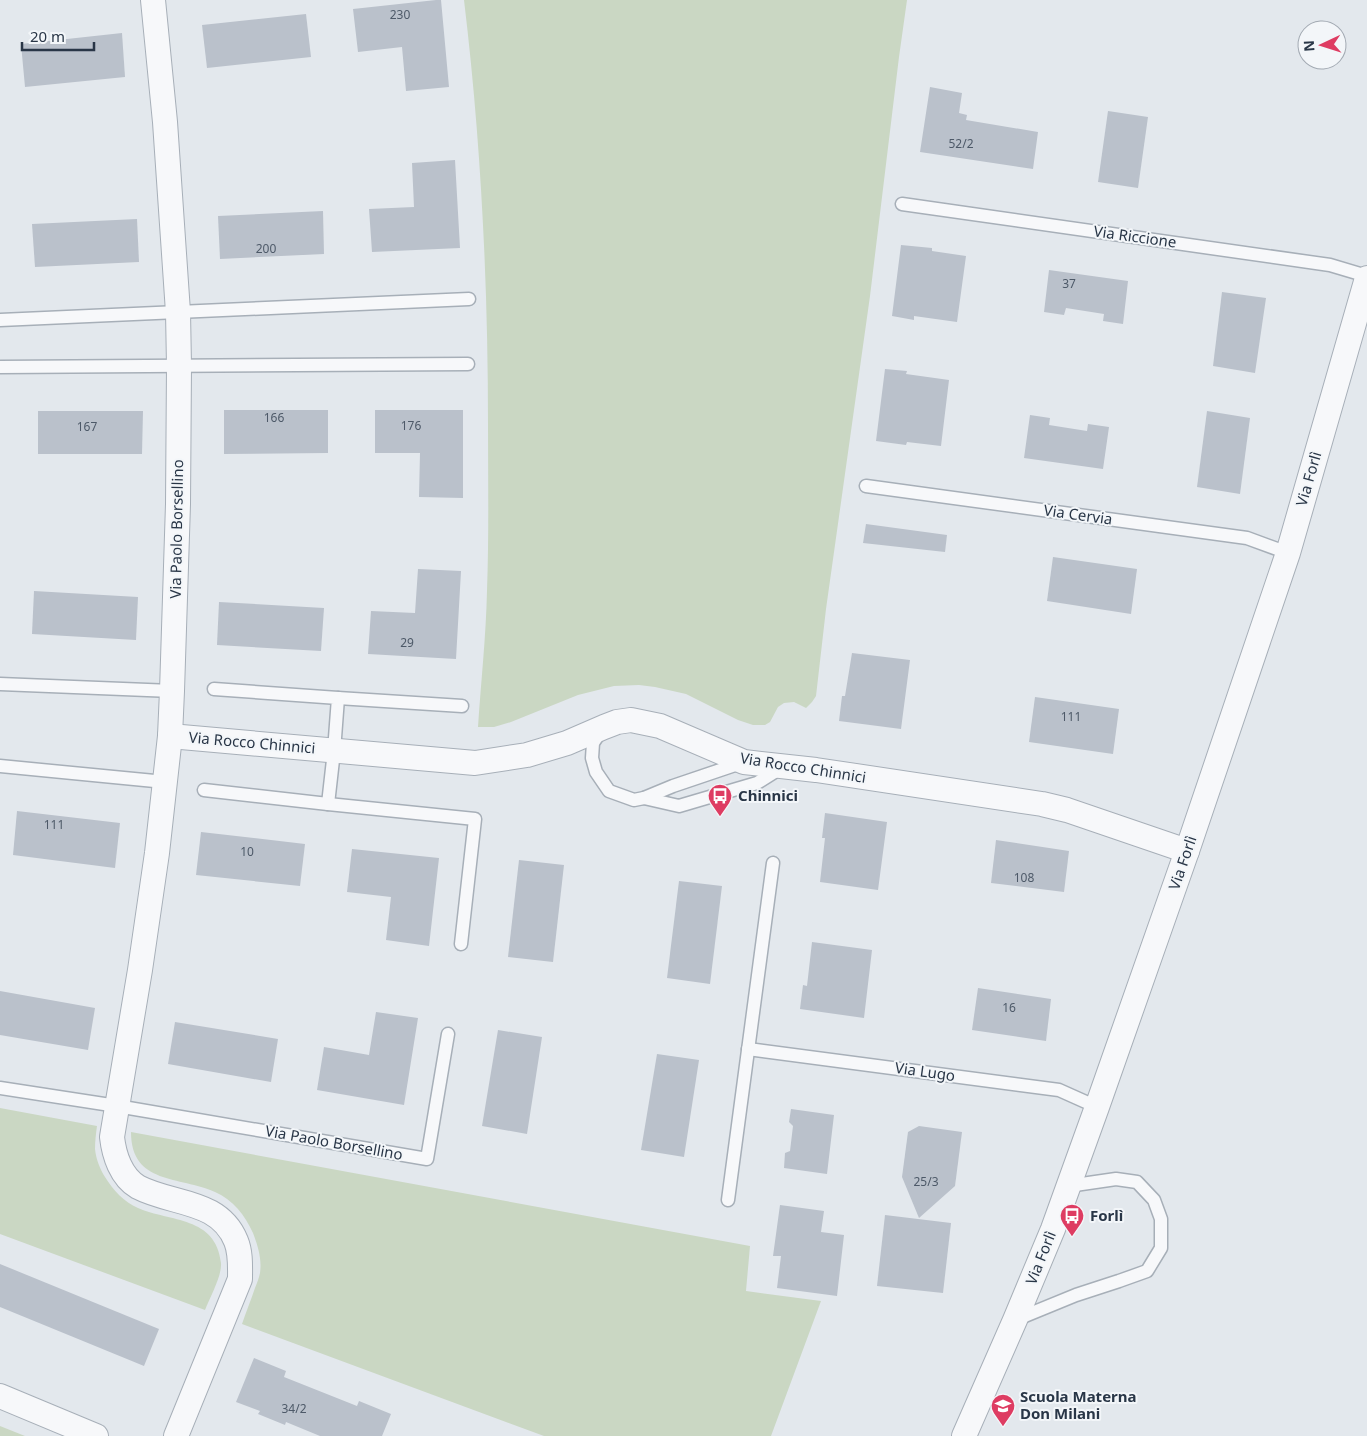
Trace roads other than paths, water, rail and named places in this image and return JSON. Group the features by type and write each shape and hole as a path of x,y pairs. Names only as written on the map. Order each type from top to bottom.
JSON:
{"street":[{"name":"Via Paolo Borsellino","path":"153,0 165,122 178,312 178,504 172,692 170,736 157,853 140,970 112,1137 119,1165 137,1186 217,1215 228,1226 236,1241 240,1257 240,1279 176,1436"},
{"name":"Via Forlì","path":"964,1436 1053,1228 1187,851 1288,554 1367,277"},
{"name":"Via Rocco Chinnici","path":"170,736 475,763 527,755 567,743 617,722 631,720 660,726 744,762 785,766 1042,804 1067,810 1187,851"},
{"path":"0,1396 96,1436"}],"lane":[{"name":"Via Riccione","path":"902,204 1330,265 1367,277"},
{"path":"0,320 469,299"},
{"path":"0,367 468,364"},
{"name":"Via Cervia","path":"866,486 1247,538 1288,554"},
{"path":"0,684 172,692"},
{"path":"214,689 462,706"},
{"name":"Via Rocco Chinnici","path":"334,751 338,698"},
{"path":"604,727 593,743 592,758 596,772 609,791 634,800 744,762"},
{"path":"328,804 334,751"},
{"path":"0,766 164,782"},
{"path":"644,798 679,806 757,783 785,766"},
{"path":"204,790 475,819 461,944"},
{"path":"728,1200 773,862"},
{"name":"Via Paolo Borsellino","path":"0,1088 427,1159 448,1034"},
{"name":"Via Lugo","path":"748,1049 1059,1090 1097,1107"},
{"path":"1015,1320 1076,1295 1147,1271 1161,1248 1162,1220 1154,1200 1137,1182 1116,1179 1068,1186"}],"place":[{"name":"Chinnici","path":"720,817"},
{"name":"Forlì","path":"1072,1237"},
{"name":"Scuola Materna Don Milani","path":"1003,1427"}]}
